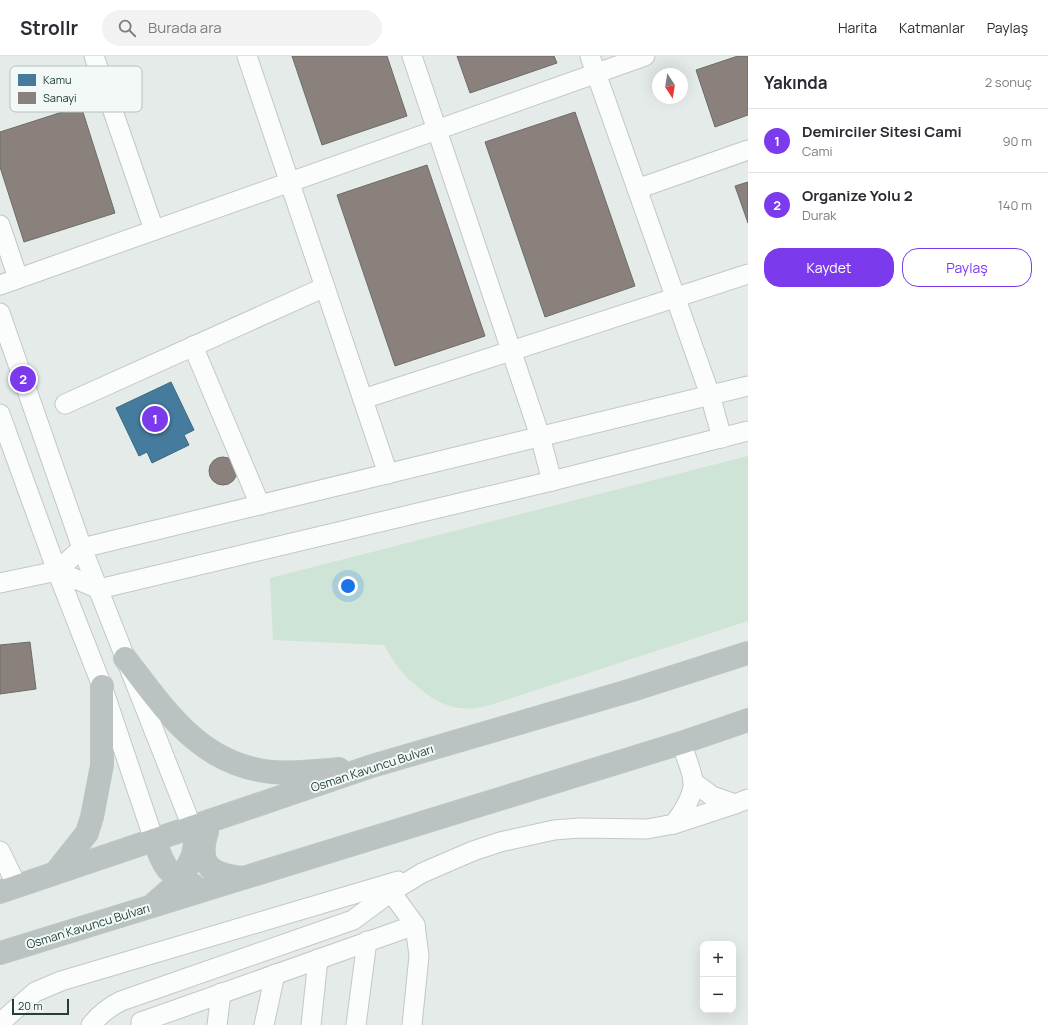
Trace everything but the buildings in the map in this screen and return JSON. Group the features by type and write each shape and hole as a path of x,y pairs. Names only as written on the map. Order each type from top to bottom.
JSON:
{"highway":[{"name":"Osman Kavuncu Bulvarı","path":"9,889 372,766 625,692 748,653"},
{"path":"125,658 162,706 184,731 212,752 227,760 254,770 273,772 372,766"},
{"path":"56,872 87,833 92,818 102,765 102,686"},
{"name":"Osman Kavuncu Bulvarı","path":"0,953 152,907 748,720"},
{"path":"219,818 208,828 204,842 204,855 209,867 219,874 244,878"},
{"path":"152,907 173,887 186,870 196,839 192,827"},
{"path":"154,840 161,860 169,872 179,879 205,890"}],"street":[{"path":"94,56 97,66"},
{"path":"247,56 388,474"},
{"path":"412,56 540,436 552,481"},
{"path":"0,285 437,130 593,65 645,56"},
{"path":"593,65 710,395 722,438"},
{"path":"113,112 154,230"},
{"path":"637,189 748,150"},
{"path":"0,225 18,278"},
{"path":"362,399 748,274"},
{"path":"65,404 325,287"},
{"path":"0,313 82,548 192,827"},
{"path":"193,346 260,505"},
{"path":"0,583 57,571 82,548 748,386"},
{"path":"0,414 57,571 102,686 154,840"},
{"path":"57,571 99,589 552,481 748,431"},
{"path":"674,824 686,808 694,782 681,742"},
{"path":"694,782 712,796 723,801 742,802"},
{"path":"0,1023 35,992 61,981 422,873 473,851 527,835 554,830 580,828 647,829 674,824 742,802"},
{"path":"0,851 9,889"},
{"path":"91,1025 105,1011 121,1001 353,920 391,892 422,873"},
{"path":"391,892 414,925 419,956 412,1025"},
{"path":"141,1025 141,1022 414,925"},
{"path":"356,1025 367,942"},
{"path":"311,1025 318,959"},
{"path":"264,1025 275,974"},
{"path":"218,1025 221,993"}],"green space":[{"path":"748,456 748,621 490,705 470,708 452,707 427,695 396,665 384,645 273,640 270,578"}],"place":[{"name":"Organize Yolu 2","path":"23,379"},
{"name":"Demirciler Sitesi Cami","path":"155,419"}]}
